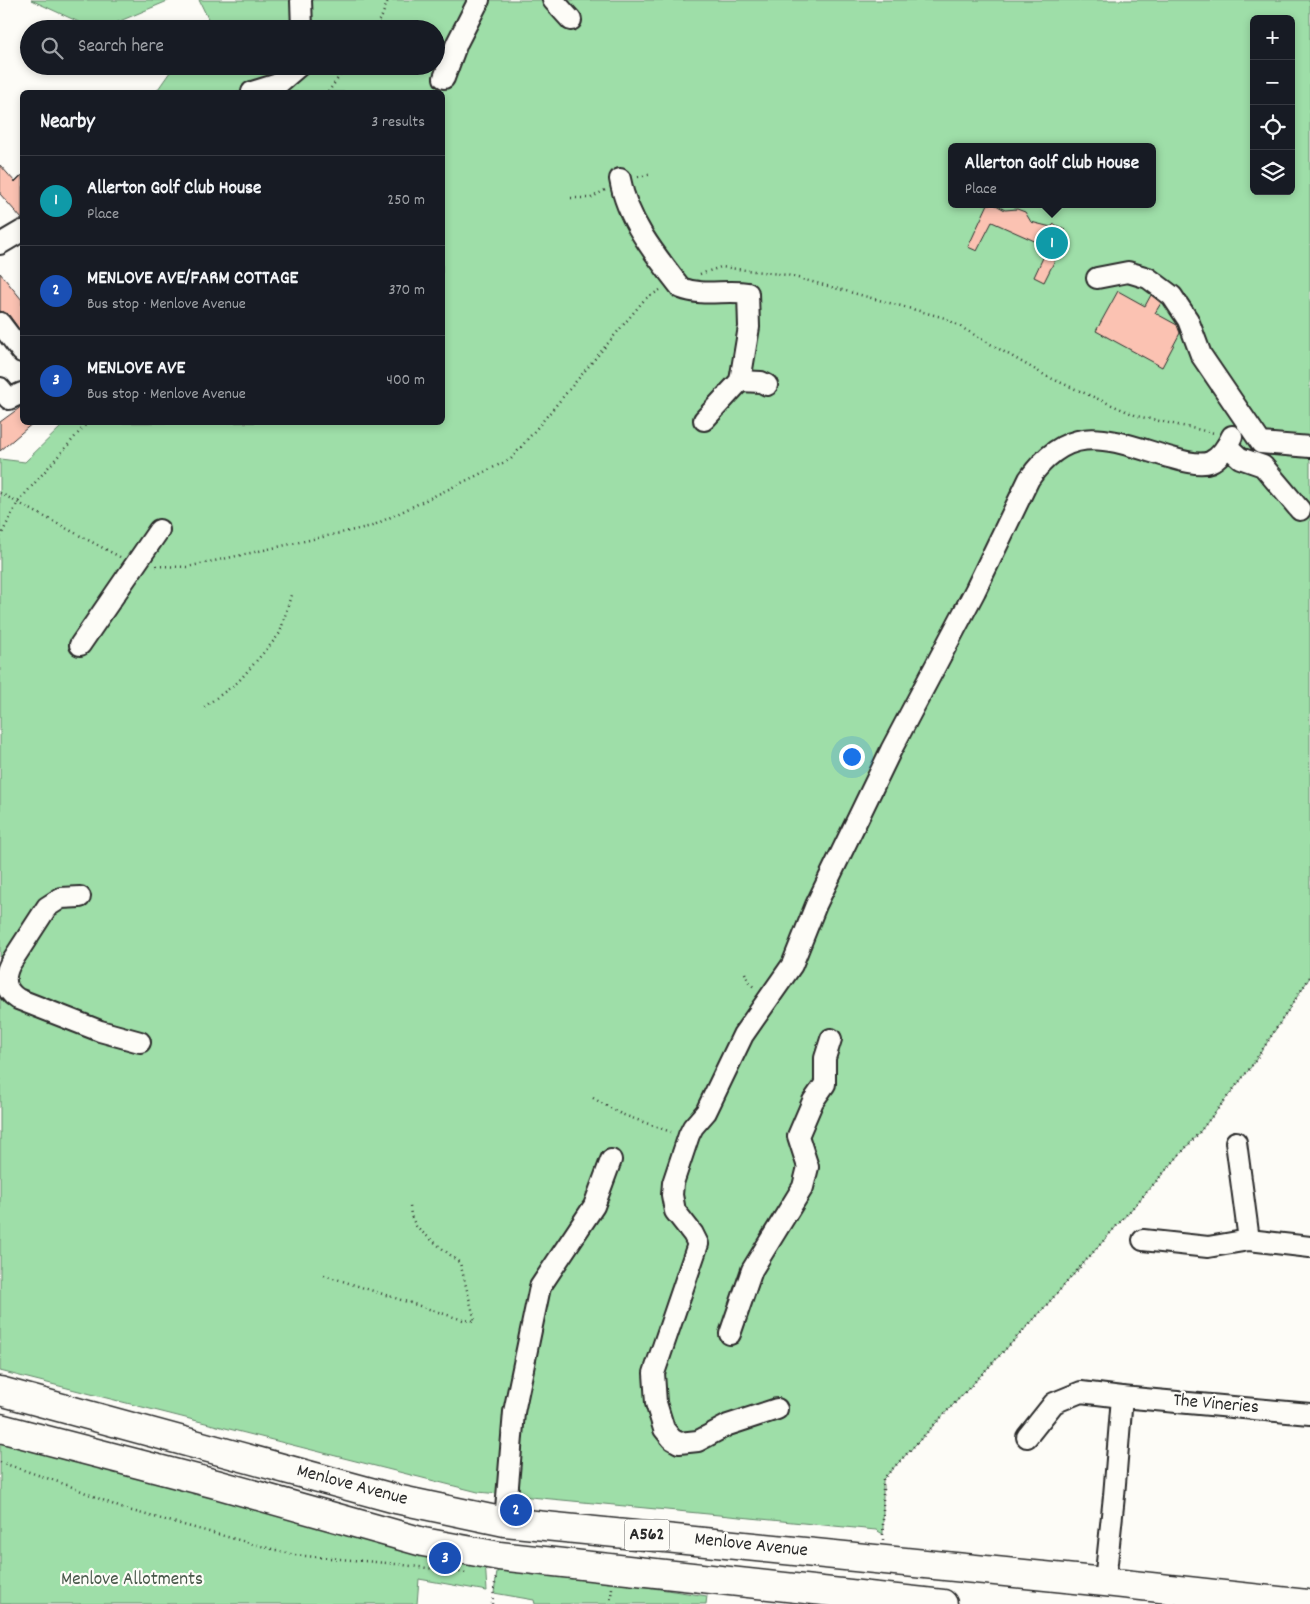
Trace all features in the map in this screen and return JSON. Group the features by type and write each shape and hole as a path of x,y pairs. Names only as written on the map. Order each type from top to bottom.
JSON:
{"highway":[{"name":"Menlove Avenue","path":"0,1391 396,1499 505,1522 1307,1604"},
{"name":"Menlove Avenue","path":"0,1428 216,1484 423,1542 494,1569 943,1604"},
{"path":"494,1569 505,1522"}],"street":[{"path":"301,0 302,20"},
{"path":"444,78 457,43 479,0"},
{"path":"553,0 571,20"},
{"path":"258,90 278,84 288,75"},
{"path":"620,179 621,190 634,222 681,288 693,293 713,293 726,290 748,293 750,327 740,381 704,420"},
{"path":"0,244 20,232"},
{"path":"1098,278 1128,272 1148,278 1172,296 1188,320 1201,355 1261,443 1310,447"},
{"path":"1,327 20,350"},
{"path":"740,381 761,382 767,385"},
{"path":"0,388 9,399 20,394"},
{"path":"777,1409 728,1426 698,1441 679,1442 672,1439 664,1429 656,1403 654,1373 698,1244 693,1234 675,1211 672,1195 673,1183 693,1127 706,1112 743,1035 792,965 816,905 891,750 975,591 1028,479 1037,467 1061,445 1093,439 1108,439 1184,461 1200,462 1208,462 1224,451 1229,441"},
{"path":"1229,441 1240,458 1263,466 1298,511"},
{"path":"80,645 159,530"},
{"path":"80,898 61,898 47,907 10,964 6,973 7,986 12,995 18,999 100,1031 140,1042"},
{"path":"730,1334 752,1270 803,1187 808,1167 798,1136 813,1101 825,1084 825,1058 831,1040"},
{"path":"1236,1142 1249,1240"},
{"path":"505,1522 514,1412 540,1287 594,1206 611,1160"},
{"path":"1143,1240 1208,1248 1249,1240 1310,1247"},
{"name":"The Vineries","path":"1027,1437 1054,1403 1081,1392 1310,1414"},
{"path":"1105,1582 1122,1397"}],"path":[{"path":"379,20 388,0"},
{"path":"329,90 340,75"},
{"path":"0,493 135,565 187,567 372,526 510,459 644,298 676,282 721,267 787,275 945,318 1048,377 1137,416 1229,441"},
{"path":"0,537 18,502 85,425"},
{"path":"204,707 238,682 272,643 284,624 291,595"},
{"path":"883,1543 883,1479 1035,1318 1198,1134 1251,1066 1310,977"},
{"path":"593,1098 621,1114 685,1136 688,1140"},
{"path":"324,1275 463,1320 475,1321 460,1263 417,1228 410,1216 410,1206"},
{"path":"0,1462 70,1486 121,1508 294,1555 387,1563 469,1573"},
{"path":"492,1604 494,1569"}],"green space":[{"path":"31,0 170,0 122,20 74,20"},
{"path":"199,0 1310,0 1310,977 1251,1067 1198,1134 1035,1318 883,1479 883,1534 876,1530 478,1492 0,1371 0,459 25,462 63,425 445,425 445,90 157,90 168,75 445,75 445,20 209,20"},
{"name":"Menlove Allotments","path":"0,1440 485,1560 487,1591 419,1579 417,1604 0,1604"},
{"path":"498,1565 707,1596 706,1604 535,1604 534,1600 494,1593"}],"building":[{"path":"0,165 15,182 20,177 20,217 0,194"},
{"path":"986,208 1017,209 1025,212 1031,222 1051,227 1054,224 1065,230 1062,237 1065,240 1044,282 1034,277 1048,247 992,222 977,251 968,247"},
{"path":"0,273 20,298 20,330 9,315 0,311"},
{"path":"1118,291 1145,306 1151,295 1161,303 1155,313 1177,325 1180,333 1162,367 1096,331"},
{"path":"20,407 20,425 30,425 0,451 0,422"}],"place":[{"name":"Allerton Golf Club House","path":"1052,243"},
{"name":"MENLOVE AVE/FARM COTTAGE","path":"516,1510"},
{"name":"MENLOVE AVE","path":"445,1558"}]}
